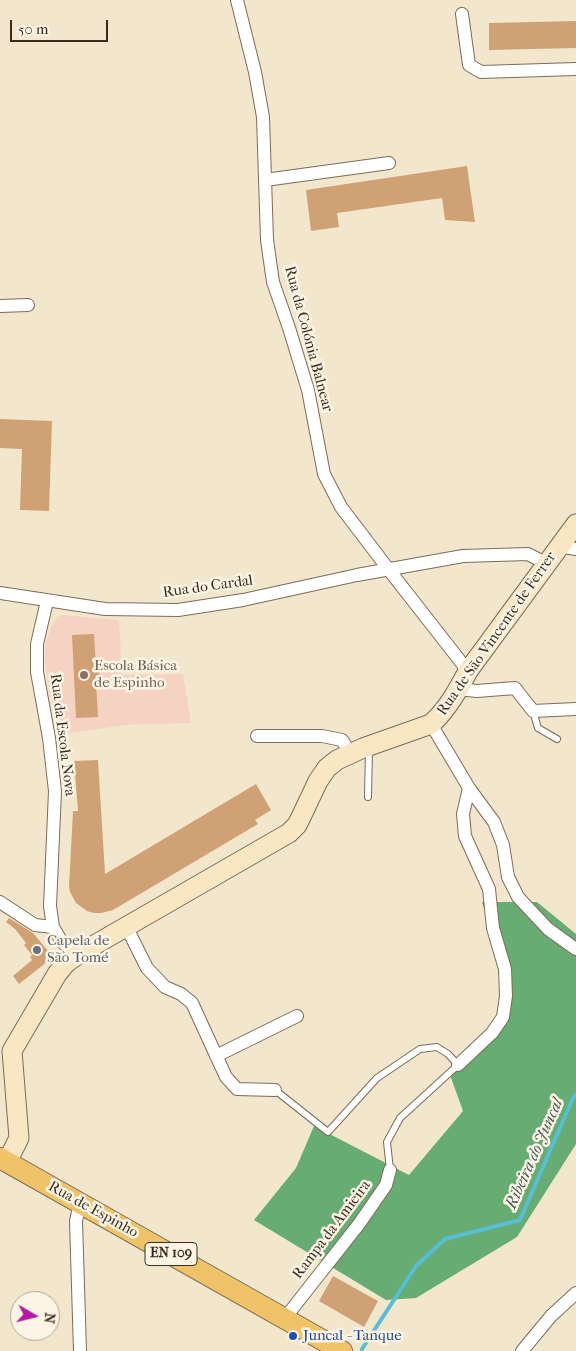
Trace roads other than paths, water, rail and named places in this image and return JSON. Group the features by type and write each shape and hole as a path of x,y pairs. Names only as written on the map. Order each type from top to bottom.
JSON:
{"main road":[{"name":"Rua de Espinho","path":"3,1160 285,1318 332,1349"}],"street":[{"name":"Rua da Colónia Balnear","path":"237,0 255,72 263,117 267,240 273,282 308,390 324,474 341,507 468,671"},
{"path":"462,14 469,65 481,72 576,69"},
{"path":"265,180 388,163"},
{"path":"0,306 28,305"},
{"name":"Rua de São Vincente de Ferrer","path":"6,1053 57,974 77,954 289,833 296,825 318,781 327,768 337,760 369,745 431,724 438,718 468,671 547,564 567,548 576,524"},
{"name":"Rua do Cardal","path":"0,593 105,609 178,610 243,600 358,575 463,556 528,554 547,564"},
{"name":"Rua da Escola Nova","path":"47,601 38,644 37,672 49,738 55,791 50,906 53,927"},
{"path":"458,689 477,691 515,688 533,711 576,709"},
{"path":"431,724 470,788 494,822 503,845 508,877 518,897 548,929 576,949"},
{"path":"257,736 322,736 342,740 350,753"},
{"path":"458,1065 492,1033 502,1017 506,996 505,969 493,928 489,889 465,836 463,814 470,788"},
{"path":"0,902 35,925 53,927 62,942 77,954"},
{"path":"126,926 147,968 165,986 181,994 192,1003 226,1077 237,1089 275,1090"},
{"path":"216,1056 297,1016"},
{"path":"3,1160 19,1138 6,1053"},
{"name":"Rampa da Amieira","path":"285,1318 359,1224 386,1185 390,1170"},
{"path":"80,1203 76,1221 80,1351"},
{"path":"522,1351 551,1316 576,1292"}],"lane":[{"path":"533,711 538,728 557,739"},
{"path":"368,798 369,745"},
{"path":"275,1090 328,1132 377,1078 420,1049 437,1047 448,1054 458,1065"},
{"name":"Rampa da Amieira","path":"390,1170 387,1142 400,1118 458,1065"}],"waterway":[{"name":"Ribeira do Juncal","path":"362,1349 416,1266 445,1239 520,1220 576,1094"}],"place":[{"name":"Escola Básica de Espinho","path":"84,675"},
{"name":"Capela de São Tomé","path":"37,950"},
{"name":"Juncal - Tanque","path":"293,1336"}]}
